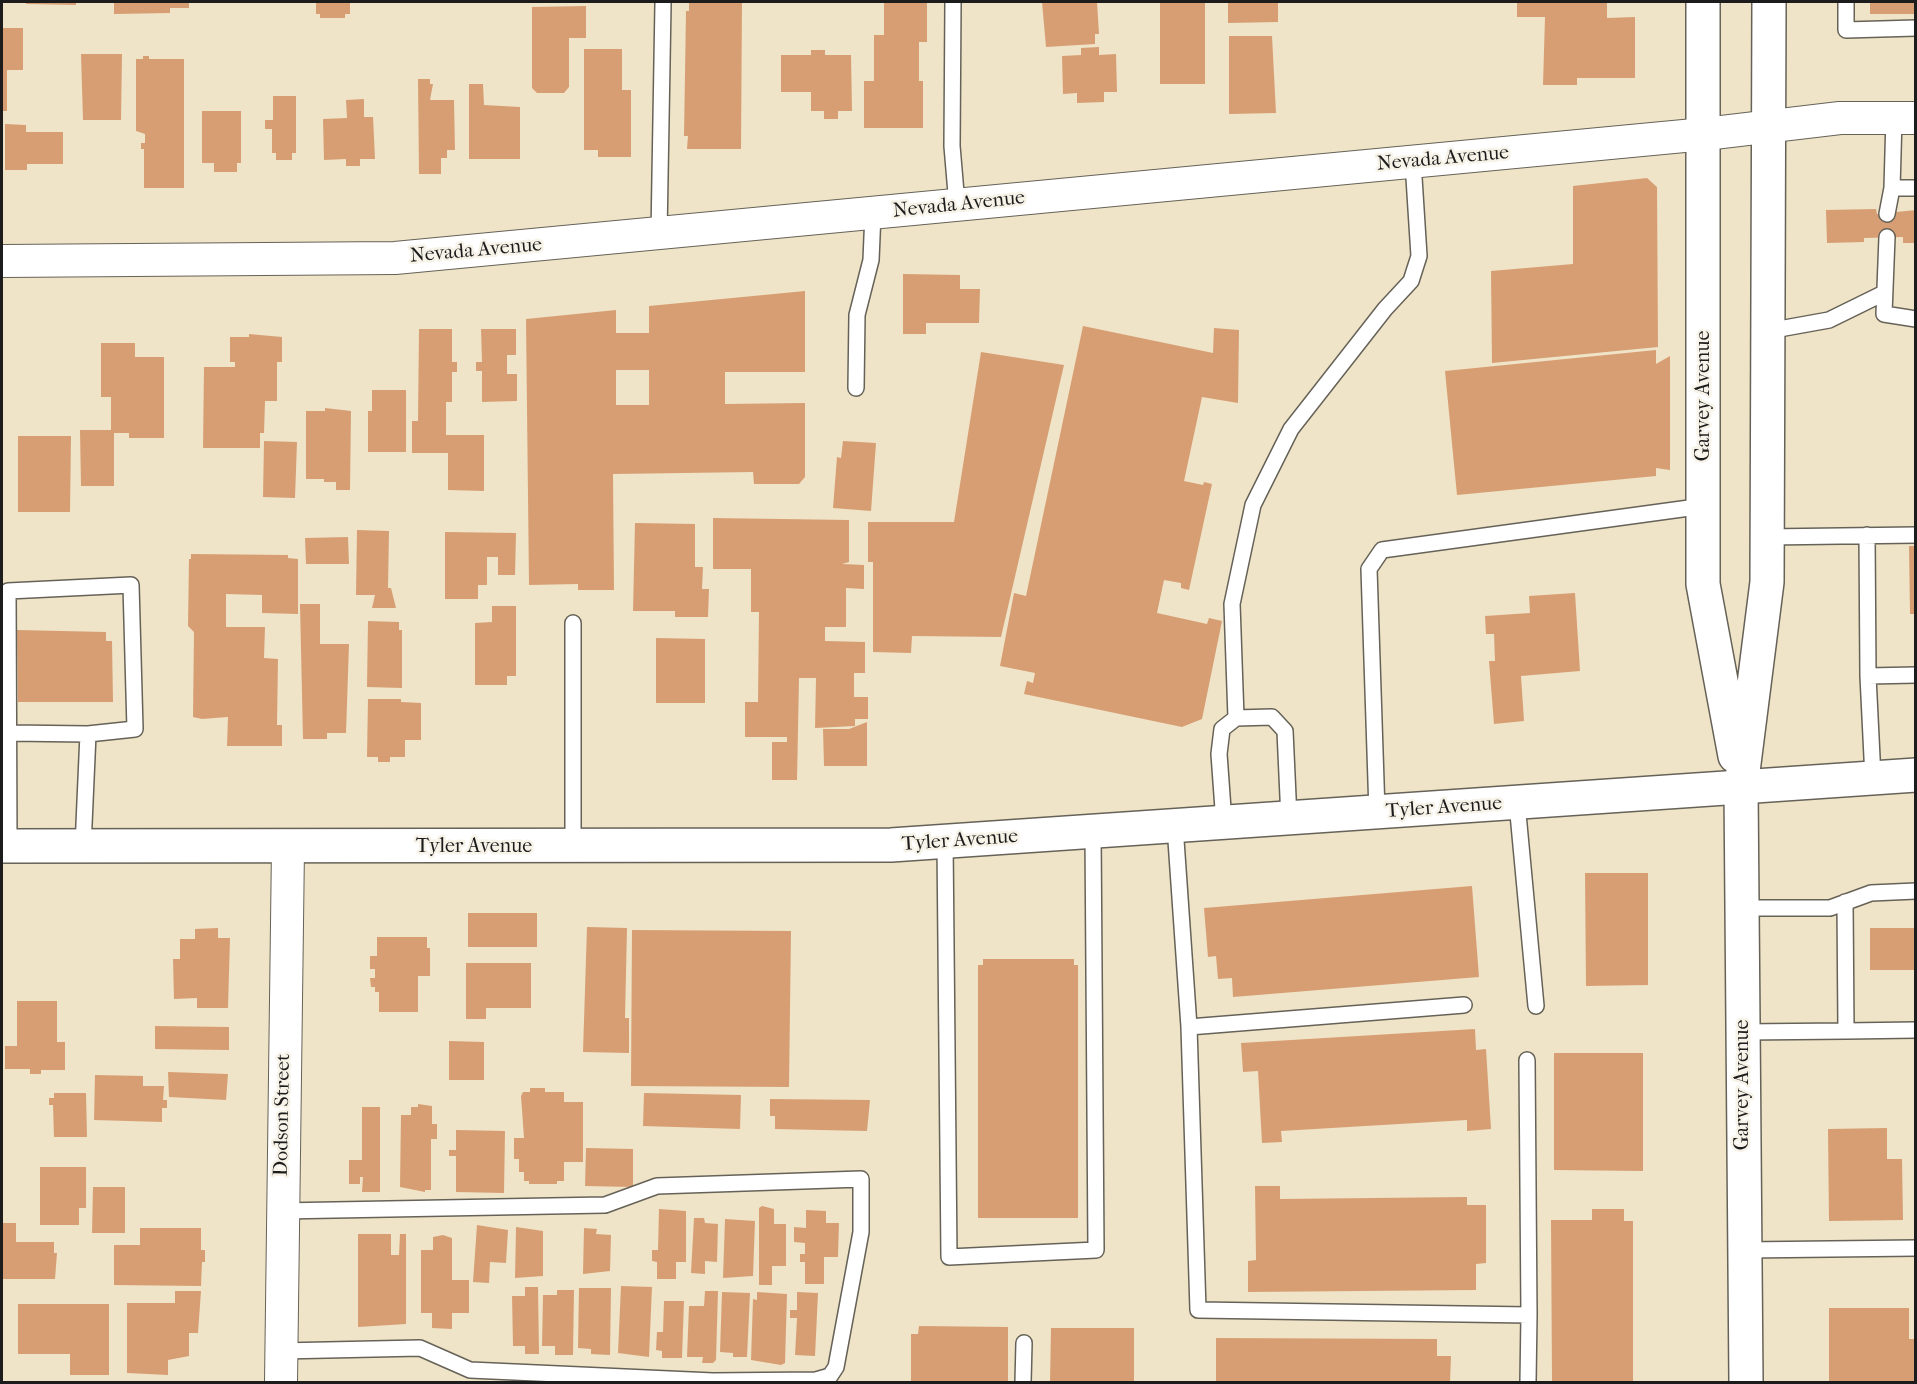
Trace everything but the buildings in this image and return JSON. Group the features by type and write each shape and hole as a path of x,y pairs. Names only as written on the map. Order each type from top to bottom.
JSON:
{"main road":[{"name":"Garvey Avenue","path":"1703,2 1705,134 1703,584 1741,787"},
{"name":"Garvey Avenue","path":"1746,1383 1741,787 1767,582 1769,2"},
{"name":"Tyler Avenue","path":"5,846 891,845 1916,775"}],"street":[{"name":"Nevada Avenue","path":"2,261 395,258 1705,134 1840,118 1905,118"},
{"name":"Dodson Street","path":"281,1383 281,1211 288,847"}],"lane":[{"path":"953,2 952,146 957,205"},
{"path":"1846,2 1846,30 1916,28"},
{"path":"659,234 663,4"},
{"path":"1887,214 1905,118"},
{"path":"1236,718 1232,604 1253,504 1291,429 1385,309 1411,281 1419,256 1413,162"},
{"path":"1892,188 1916,188"},
{"path":"856,388 857,315 871,260 873,213"},
{"path":"1887,237 1884,314 1916,319"},
{"path":"1768,331 1829,320 1884,293"},
{"path":"1377,812 1369,569 1382,550 1704,506"},
{"path":"1867,535 1868,676 1873,778"},
{"path":"1767,537 1916,535"},
{"path":"5,846 10,733 8,591 131,585 135,729 88,734 10,733"},
{"path":"573,623 573,847"},
{"path":"1868,676 1916,675"},
{"path":"1224,823 1219,754 1222,729 1236,718 1272,717 1285,731 1289,819"},
{"path":"83,847 88,734"},
{"path":"1517,803 1536,1006"},
{"path":"1175,826 1189,1027 1198,1310 1529,1315"},
{"path":"945,842 950,1257 1096,1251 1093,832"},
{"path":"1742,908 1830,908 1871,893 1916,891"},
{"path":"1845,902 1846,1031"},
{"path":"1189,1027 1464,1005"},
{"path":"1743,1032 1916,1030"},
{"path":"1527,1060 1528,1383"},
{"path":"281,1211 605,1204 657,1186 861,1179 861,1232 836,1367 830,1376 816,1380 712,1382 470,1370 420,1348 281,1351"},
{"path":"1744,1250 1916,1248"},
{"path":"1023,1383 1024,1343"}]}
